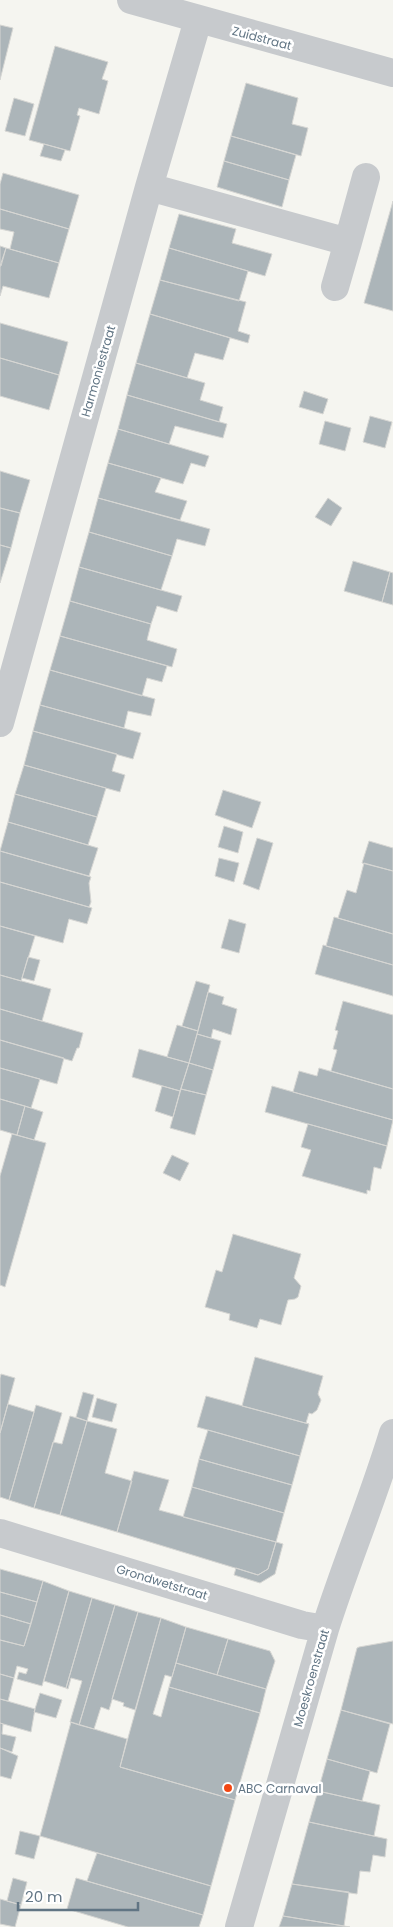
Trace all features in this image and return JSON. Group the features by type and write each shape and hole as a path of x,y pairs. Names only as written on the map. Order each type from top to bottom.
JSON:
{"street":[{"name":"Zuidstraat","path":"132,0 393,74"},
{"name":"Harmoniestraat","path":"0,723 149,187 198,20"},
{"path":"335,286 366,177"},
{"path":"149,187 348,242"},
{"name":"Moeskroenstraat","path":"240,1927 340,1581 381,1471 393,1433"},
{"name":"Grondwetstraat","path":"0,1533 302,1625 325,1630"}],"building":[{"path":"0,25 13,28 0,80"},
{"path":"55,46 108,62 102,79 108,81 99,114 79,108 77,115 80,116 70,151 29,140"},
{"path":"246,83 298,98 292,124 308,128 301,156 231,136"},
{"path":"14,98 34,104 25,136 5,131"},
{"path":"231,136 296,155 289,180 224,161"},
{"path":"44,144 65,150 61,161 40,156"},
{"path":"224,161 289,180 282,207 217,187"},
{"path":"3,173 79,195 69,229 0,209 0,184"},
{"path":"393,201 393,311 364,303"},
{"path":"0,209 69,229 59,263 10,249 14,232 0,229"},
{"path":"179,214 236,229 232,243 272,254 265,276 169,248"},
{"path":"0,246 6,248 1,266 0,266"},
{"path":"6,248 59,263 49,298 3,286 0,296 0,266"},
{"path":"169,248 248,271 239,301 160,280"},
{"path":"160,280 246,302 238,331 250,335 248,343 150,314"},
{"path":"150,314 230,338 223,360 195,353 187,378 136,363"},
{"path":"0,323 68,342 59,375 0,358"},
{"path":"0,358 59,375 49,410 0,396"},
{"path":"136,363 205,383 200,400 223,407 219,422 127,395"},
{"path":"304,391 328,399 323,414 299,407"},
{"path":"127,395 227,424 223,438 175,426 169,444 118,429"},
{"path":"370,416 392,422 385,448 363,442"},
{"path":"325,421 351,428 345,451 319,444"},
{"path":"118,429 209,456 205,467 191,463 183,484 108,463"},
{"path":"108,463 161,478 155,492 187,501 180,520 98,498"},
{"path":"0,471 30,480 20,513 0,508"},
{"path":"98,498 210,529 205,546 177,539 172,556 89,532"},
{"path":"328,498 342,508 331,526 315,517"},
{"path":"0,508 20,513 11,548 0,545"},
{"path":"89,532 172,556 161,590 79,567"},
{"path":"0,545 11,548 0,583"},
{"path":"353,561 390,572 382,602 344,591"},
{"path":"79,567 182,596 177,612 157,606 151,624 70,601"},
{"path":"390,572 393,573 393,605 382,602"},
{"path":"70,601 151,624 147,640 177,649 172,667 60,636"},
{"path":"60,636 167,666 162,682 147,678 142,696 50,670"},
{"path":"50,670 155,699 151,716 128,711 124,728 40,705"},
{"path":"40,705 141,733 133,759 33,731"},
{"path":"33,731 117,754 112,771 125,775 120,792 24,765"},
{"path":"24,765 106,788 97,817 15,794"},
{"path":"223,790 261,802 252,828 215,815"},
{"path":"15,794 97,817 88,845 8,822"},
{"path":"8,822 98,848 89,876 0,851"},
{"path":"224,826 243,832 238,853 218,847"},
{"path":"257,838 273,843 259,890 243,884"},
{"path":"369,841 393,848 393,871 362,863"},
{"path":"0,851 91,877 89,883 91,902 89,907 0,882"},
{"path":"219,858 239,863 234,882 215,876"},
{"path":"364,863 393,871 393,934 338,918 347,890 356,893"},
{"path":"0,882 92,908 87,924 69,919 63,943 0,926"},
{"path":"334,917 393,934 393,965 326,946"},
{"path":"229,919 246,924 239,953 221,948"},
{"path":"0,926 35,936 21,981 0,975"},
{"path":"323,945 393,965 393,996 315,974"},
{"path":"28,957 40,960 34,981 22,978"},
{"path":"0,975 51,989 42,1021 0,1009"},
{"path":"196,981 210,985 198,1031 182,1026"},
{"path":"208,992 224,997 222,1004 237,1009 231,1035 213,1029 211,1038 197,1034"},
{"path":"343,1001 393,1015 393,1089 331,1071 337,1050 333,1049 338,1031 335,1030"},
{"path":"0,1009 83,1033 79,1048 77,1048 72,1061 0,1040"},
{"path":"177,1025 198,1031 189,1063 167,1057"},
{"path":"197,1034 221,1041 213,1070 189,1063"},
{"path":"0,1040 64,1058 57,1084 0,1068"},
{"path":"139,1049 189,1063 180,1091 132,1077"},
{"path":"189,1063 213,1070 206,1095 181,1089"},
{"path":"0,1068 40,1079 31,1108 0,1099"},
{"path":"319,1068 393,1089 393,1120 293,1092 299,1071 317,1076"},
{"path":"162,1086 180,1091 173,1117 155,1111"},
{"path":"272,1086 393,1120 387,1146 265,1112"},
{"path":"181,1089 206,1095 195,1135 170,1128"},
{"path":"0,1099 25,1106 17,1135 0,1130"},
{"path":"25,1106 43,1112 34,1140 17,1135"},
{"path":"308,1124 387,1146 381,1169 374,1167 370,1191 367,1190 367,1194 302,1176 311,1150 301,1147"},
{"path":"12,1134 46,1143 5,1287 0,1285 0,1176"},
{"path":"172,1155 189,1163 180,1181 163,1173"},
{"path":"233,1234 301,1254 294,1278 301,1286 298,1297 288,1300 281,1325 260,1319 257,1328 229,1320 230,1314 205,1307 216,1270 222,1272"},
{"path":"255,1357 323,1376 318,1394 321,1400 317,1410 312,1414 309,1413 306,1423 309,1424 242,1406"},
{"path":"1,1374 15,1378 0,1433 0,1378"},
{"path":"83,1392 94,1395 87,1421 76,1417"},
{"path":"206,1396 309,1424 300,1456 197,1427"},
{"path":"97,1398 117,1404 112,1422 92,1417"},
{"path":"8,1404 34,1412 9,1500 0,1497 0,1433"},
{"path":"36,1405 62,1413 34,1508 9,1500"},
{"path":"70,1416 87,1421 60,1515 34,1508 53,1442 62,1444"},
{"path":"87,1421 117,1429 105,1473 132,1481 117,1532 60,1515"},
{"path":"208,1430 300,1456 292,1485 199,1459"},
{"path":"199,1459 292,1485 284,1513 192,1487"},
{"path":"134,1471 169,1480 159,1510 276,1542 268,1569 258,1575 117,1532"},
{"path":"192,1487 284,1513 276,1542 183,1517"},
{"path":"276,1542 283,1544 275,1574 260,1583 234,1575 236,1568 258,1575 268,1569"},
{"path":"0,1569 43,1581 37,1602 0,1592"},
{"path":"43,1581 69,1591 42,1686 17,1679 19,1672 26,1674 28,1669 17,1666 14,1678 0,1674 0,1640 24,1646"},
{"path":"69,1591 92,1598 66,1688 44,1681"},
{"path":"0,1592 37,1602 31,1624 0,1615"},
{"path":"92,1598 115,1605 79,1725 70,1722 82,1681 71,1678 68,1689 66,1688"},
{"path":"115,1605 138,1612 109,1710 101,1707 94,1729 79,1725"},
{"path":"138,1612 161,1618 135,1710 123,1706 124,1703 112,1699"},
{"path":"0,1615 31,1624 24,1646 0,1640"},
{"path":"161,1618 186,1627 172,1677 165,1675 153,1714 161,1717 169,1687 260,1713 235,1800 120,1767"},
{"path":"186,1627 228,1639 217,1675 176,1663"},
{"path":"228,1639 270,1651 275,1661 266,1689 217,1675"},
{"path":"393,1641 393,1724 341,1710 357,1648"},
{"path":"176,1663 266,1689 260,1713 169,1687"},
{"path":"0,1674 14,1678 8,1701 0,1699"},
{"path":"40,1693 62,1700 56,1718 34,1712"},
{"path":"0,1699 35,1709 31,1732 0,1723"},
{"path":"341,1710 390,1724 377,1773 327,1759"},
{"path":"71,1722 127,1739 120,1767 235,1800 211,1886 40,1836"},
{"path":"0,1723 3,1724 2,1734 16,1737 12,1752 0,1748"},
{"path":"0,1748 18,1756 11,1779 0,1776"},
{"path":"327,1759 370,1771 362,1801 318,1791"},
{"path":"318,1791 380,1805 374,1836 309,1822"},
{"path":"309,1822 387,1839 385,1857 373,1855 370,1872 360,1871 357,1894 292,1884"},
{"path":"20,1831 40,1836 34,1859 15,1854"},
{"path":"97,1853 211,1886 203,1915 87,1881"},
{"path":"13,1878 27,1882 21,1905 7,1901"},
{"path":"76,1878 203,1915 199,1927 128,1927 67,1909"},
{"path":"292,1884 349,1892 344,1926 283,1916"},
{"path":"0,1899 21,1905 15,1927 0,1924"},
{"path":"283,1916 344,1926 350,1927 279,1927"}],"place":[{"name":"ABC Carnaval","path":"228,1788"}]}
